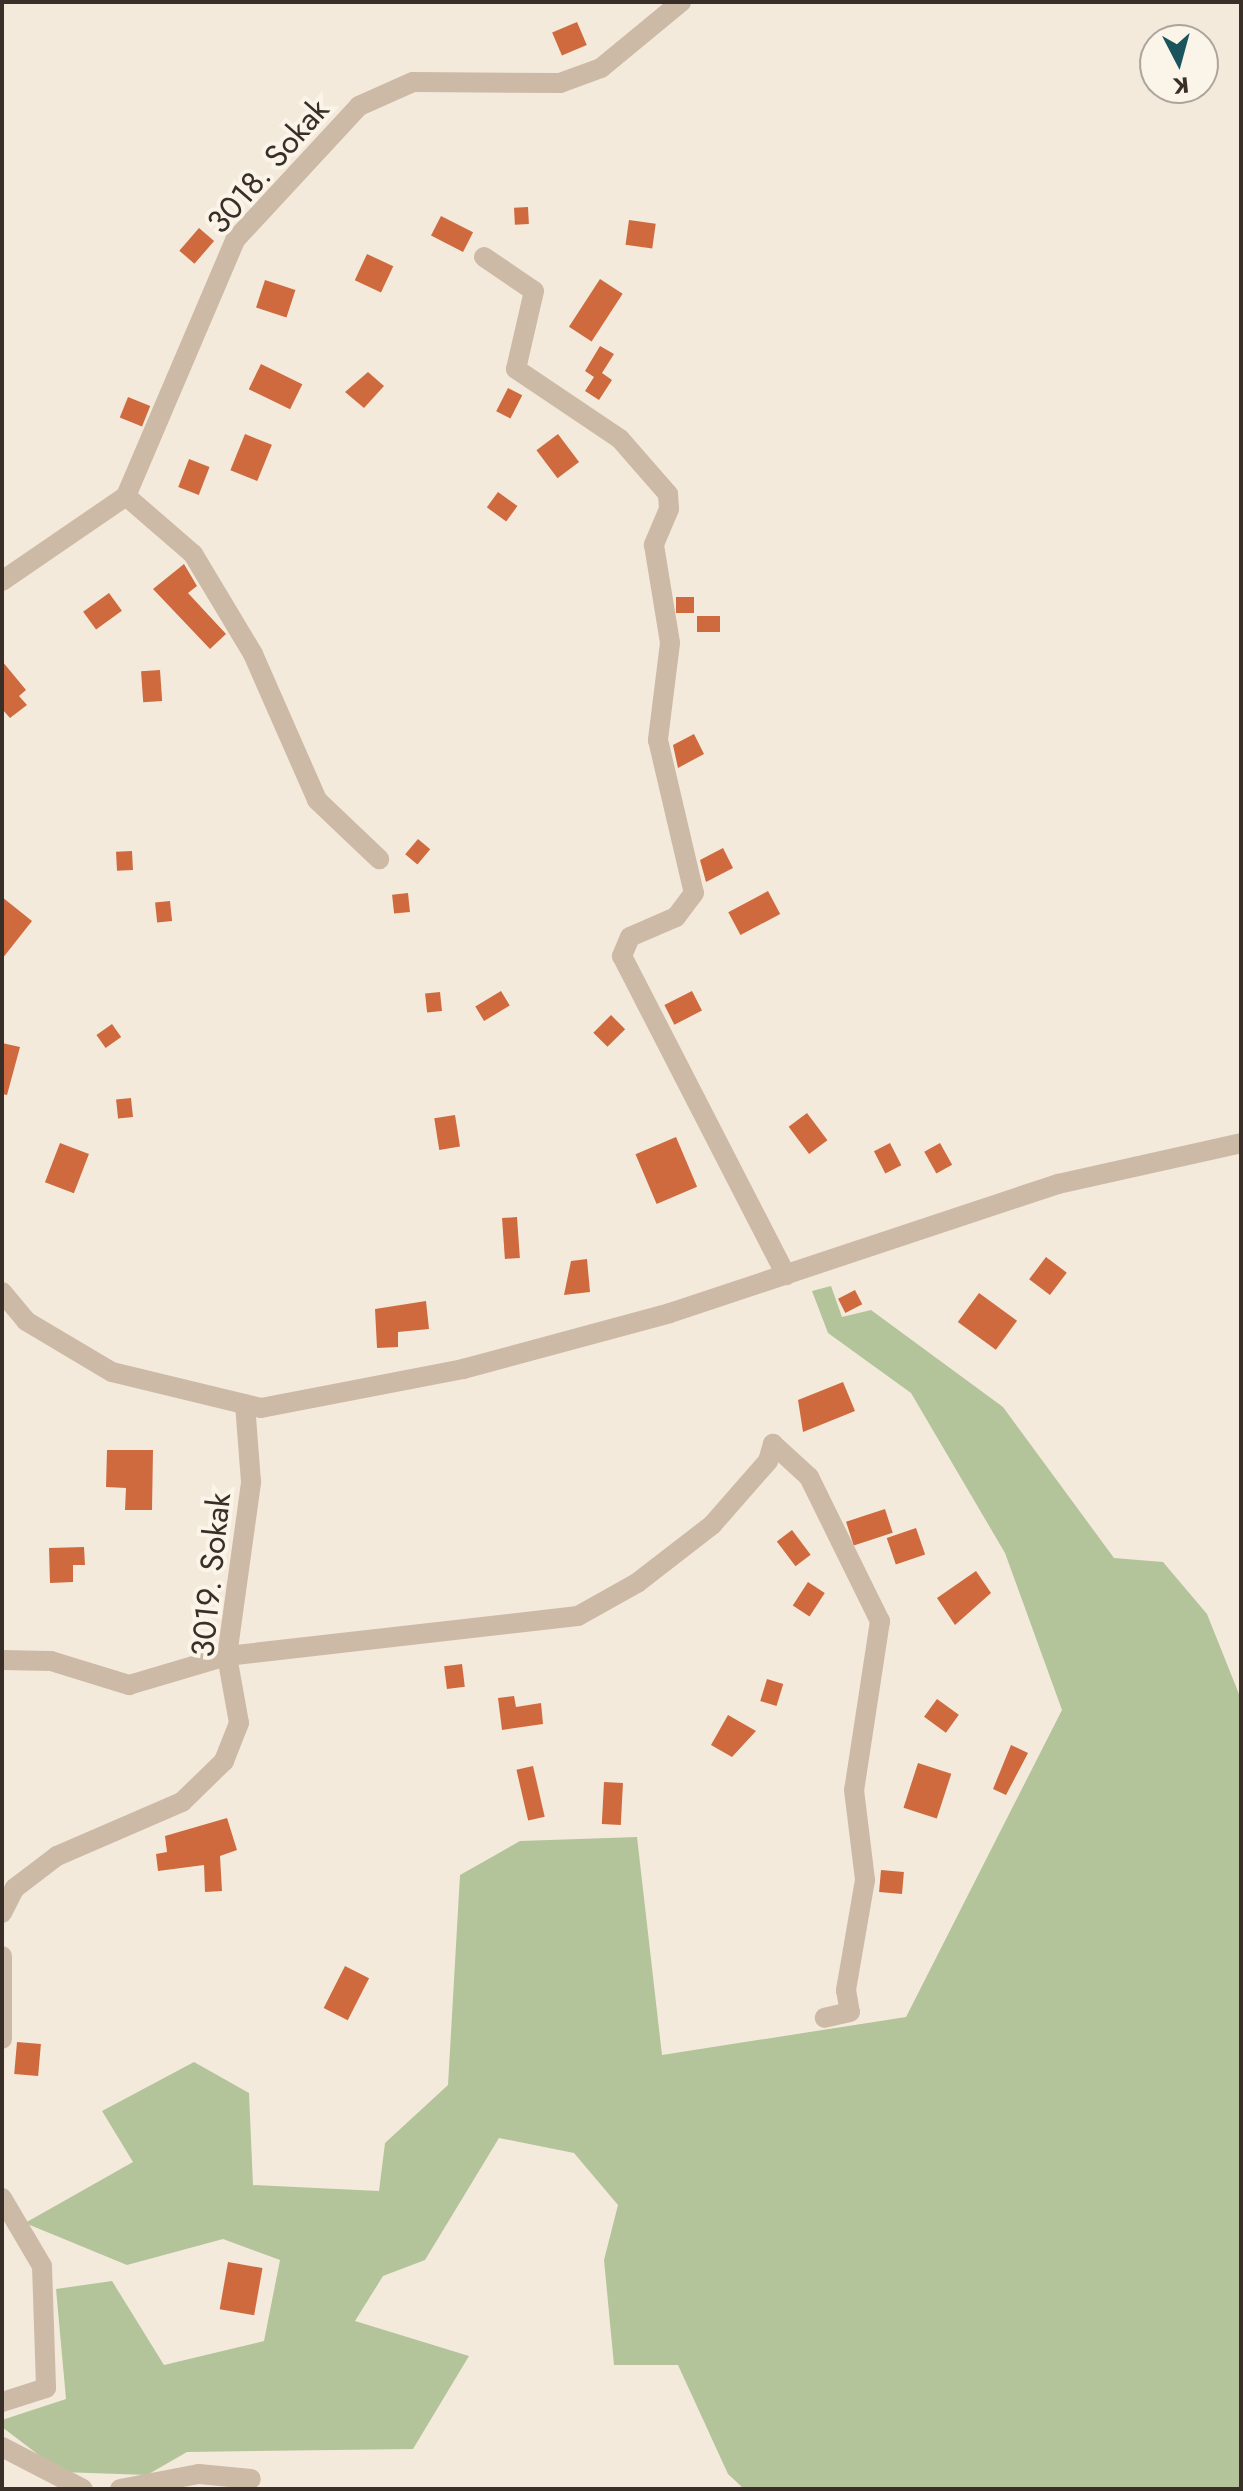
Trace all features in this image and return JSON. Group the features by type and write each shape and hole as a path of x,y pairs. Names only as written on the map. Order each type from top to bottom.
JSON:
{"street":[{"name":"3018. Sokak","path":"126,496 235,240 359,106 413,82 560,83 601,68 681,2"},
{"path":"484,257 534,291 516,369 620,439 668,494 669,509 654,545 670,643 658,740 694,893 676,917 630,937 622,956 786,1275"},
{"path":"2,581 126,496 193,554 253,654 317,800 379,859"},
{"path":"2,1292 26,1321 112,1372 261,1408 463,1369 786,1275 1058,1184 1241,1143"},
{"name":"3019. Sokak","path":"2,1913 15,1888 57,1856 182,1802 224,1761 239,1723 227,1656 251,1482 245,1404"},
{"path":"2,1660 51,1661 129,1685 227,1656 578,1616 637,1583 712,1525 768,1461 773,1444 809,1477 880,1621 854,1790 865,1880 846,1990 850,2012 825,2018"},
{"path":"2,1956 2,2039"},
{"path":"2,2198 42,2266 46,2388 2,2402"},
{"path":"2,2447 83,2489"},
{"path":"120,2489 199,2474 251,2479"}],"green space":[{"path":"831,1286 842,1317 871,1310 1003,1407 1114,1558 1163,1562 1207,1614 1241,1699 1241,2489 744,2489 728,2474 678,2365 614,2365 604,2260 618,2205 574,2153 499,2138 425,2260 383,2276 355,2321 469,2356 413,2449 187,2452 147,2475 61,2472 2,2427 2,2420 66,2399 56,2289 112,2281 164,2365 264,2341 280,2260 223,2239 127,2265 25,2223 133,2162 102,2111 194,2062 249,2093 253,2185 379,2191 385,2143 448,2085 460,1875 520,1841 637,1837 662,2055 906,2017 1062,1710 1005,1553 911,1393 828,1333 812,1291"}],"building":[{"path":"577,22 587,45 562,56 552,33"},
{"path":"528,207 529,224 515,225 514,208"},
{"path":"441,216 473,232 463,252 431,236"},
{"path":"629,220 656,224 652,249 626,245"},
{"path":"199,228 214,241 194,264 179,251"},
{"path":"367,254 393,266 381,293 355,280"},
{"path":"600,279 623,294 592,342 569,327"},
{"path":"265,280 295,290 286,317 256,308"},
{"path":"600,346 614,354 602,373 612,380 599,400 585,391 594,377 585,371"},
{"path":"261,364 302,384 290,409 249,389"},
{"path":"368,372 384,386 364,408 345,392"},
{"path":"508,388 522,395 510,418 496,411"},
{"path":"128,397 150,406 142,426 120,417"},
{"path":"245,434 272,445 257,481 230,470"},
{"path":"558,434 579,462 558,478 536,450"},
{"path":"189,459 210,467 199,495 178,487"},
{"path":"498,492 517,506 506,521 487,507"},
{"path":"184,564 197,586 188,593 226,634 210,649 153,589"},
{"path":"109,593 122,611 96,630 83,612"},
{"path":"676,597 694,597 694,613 676,613"},
{"path":"697,616 720,616 720,632 697,632"},
{"path":"2,661 26,690 19,696 27,705 10,718 2,709"},
{"path":"160,670 162,701 143,702 141,671"},
{"path":"694,734 704,754 678,768 673,745"},
{"path":"418,839 430,849 417,865 405,854"},
{"path":"723,848 733,868 706,882 700,860"},
{"path":"132,851 133,870 117,871 116,852"},
{"path":"768,891 780,914 740,935 728,912"},
{"path":"408,893 410,912 394,914 392,895"},
{"path":"2,897 32,921 2,959"},
{"path":"170,901 172,921 157,922 155,903"},
{"path":"501,991 510,1006 484,1021 475,1006"},
{"path":"692,991 702,1011 674,1025 664,1005"},
{"path":"440,992 442,1011 427,1012 425,994"},
{"path":"611,1015 625,1029 607,1047 593,1033"},
{"path":"112,1024 121,1037 106,1048 96,1035"},
{"path":"2,1043 20,1047 7,1095 2,1094"},
{"path":"131,1098 133,1117 118,1118 116,1100"},
{"path":"807,1113 827,1140 809,1154 789,1127"},
{"path":"455,1115 460,1147 439,1150 434,1118"},
{"path":"676,1137 697,1187 657,1204 635,1154"},
{"path":"60,1143 89,1154 74,1193 45,1182"},
{"path":"890,1143 901,1165 885,1173 874,1151"},
{"path":"940,1143 952,1165 936,1174 924,1152"},
{"path":"517,1217 520,1258 505,1259 502,1218"},
{"path":"1046,1257 1067,1273 1050,1295 1029,1279"},
{"path":"587,1259 590,1292 564,1295 571,1261"},
{"path":"855,1290 862,1304 845,1313 838,1299"},
{"path":"979,1293 1017,1321 996,1350 958,1322"},
{"path":"426,1301 429,1329 398,1332 398,1347 377,1348 375,1309"},
{"path":"843,1382 855,1411 803,1432 798,1400"},
{"path":"107,1450 153,1450 152,1510 125,1510 126,1488 106,1487"},
{"path":"885,1509 893,1533 854,1545 846,1522"},
{"path":"916,1528 925,1554 896,1565 887,1538"},
{"path":"792,1530 811,1555 795,1566 777,1541"},
{"path":"84,1547 85,1565 73,1565 73,1582 50,1583 49,1548"},
{"path":"976,1571 991,1593 955,1625 937,1598"},
{"path":"808,1582 825,1593 810,1616 793,1605"},
{"path":"462,1664 465,1687 447,1689 444,1666"},
{"path":"767,1679 783,1684 777,1706 760,1701"},
{"path":"514,1696 516,1707 541,1703 543,1724 502,1730 498,1698"},
{"path":"937,1699 959,1715 946,1733 924,1717"},
{"path":"728,1715 756,1731 732,1757 711,1745"},
{"path":"1011,1745 1028,1753 1006,1795 993,1789"},
{"path":"918,1763 951,1774 937,1819 903,1808"},
{"path":"533,1766 545,1817 528,1820 516,1770"},
{"path":"604,1782 623,1783 621,1825 602,1824"},
{"path":"227,1818 237,1850 220,1856 222,1891 205,1892 204,1865 158,1871 156,1854 167,1852 165,1836"},
{"path":"881,1870 904,1872 902,1894 879,1892"},
{"path":"345,1966 369,1978 348,2020 324,2008"},
{"path":"17,2042 41,2044 38,2076 14,2074"},
{"path":"228,2262 262,2268 254,2315 220,2309"}]}
